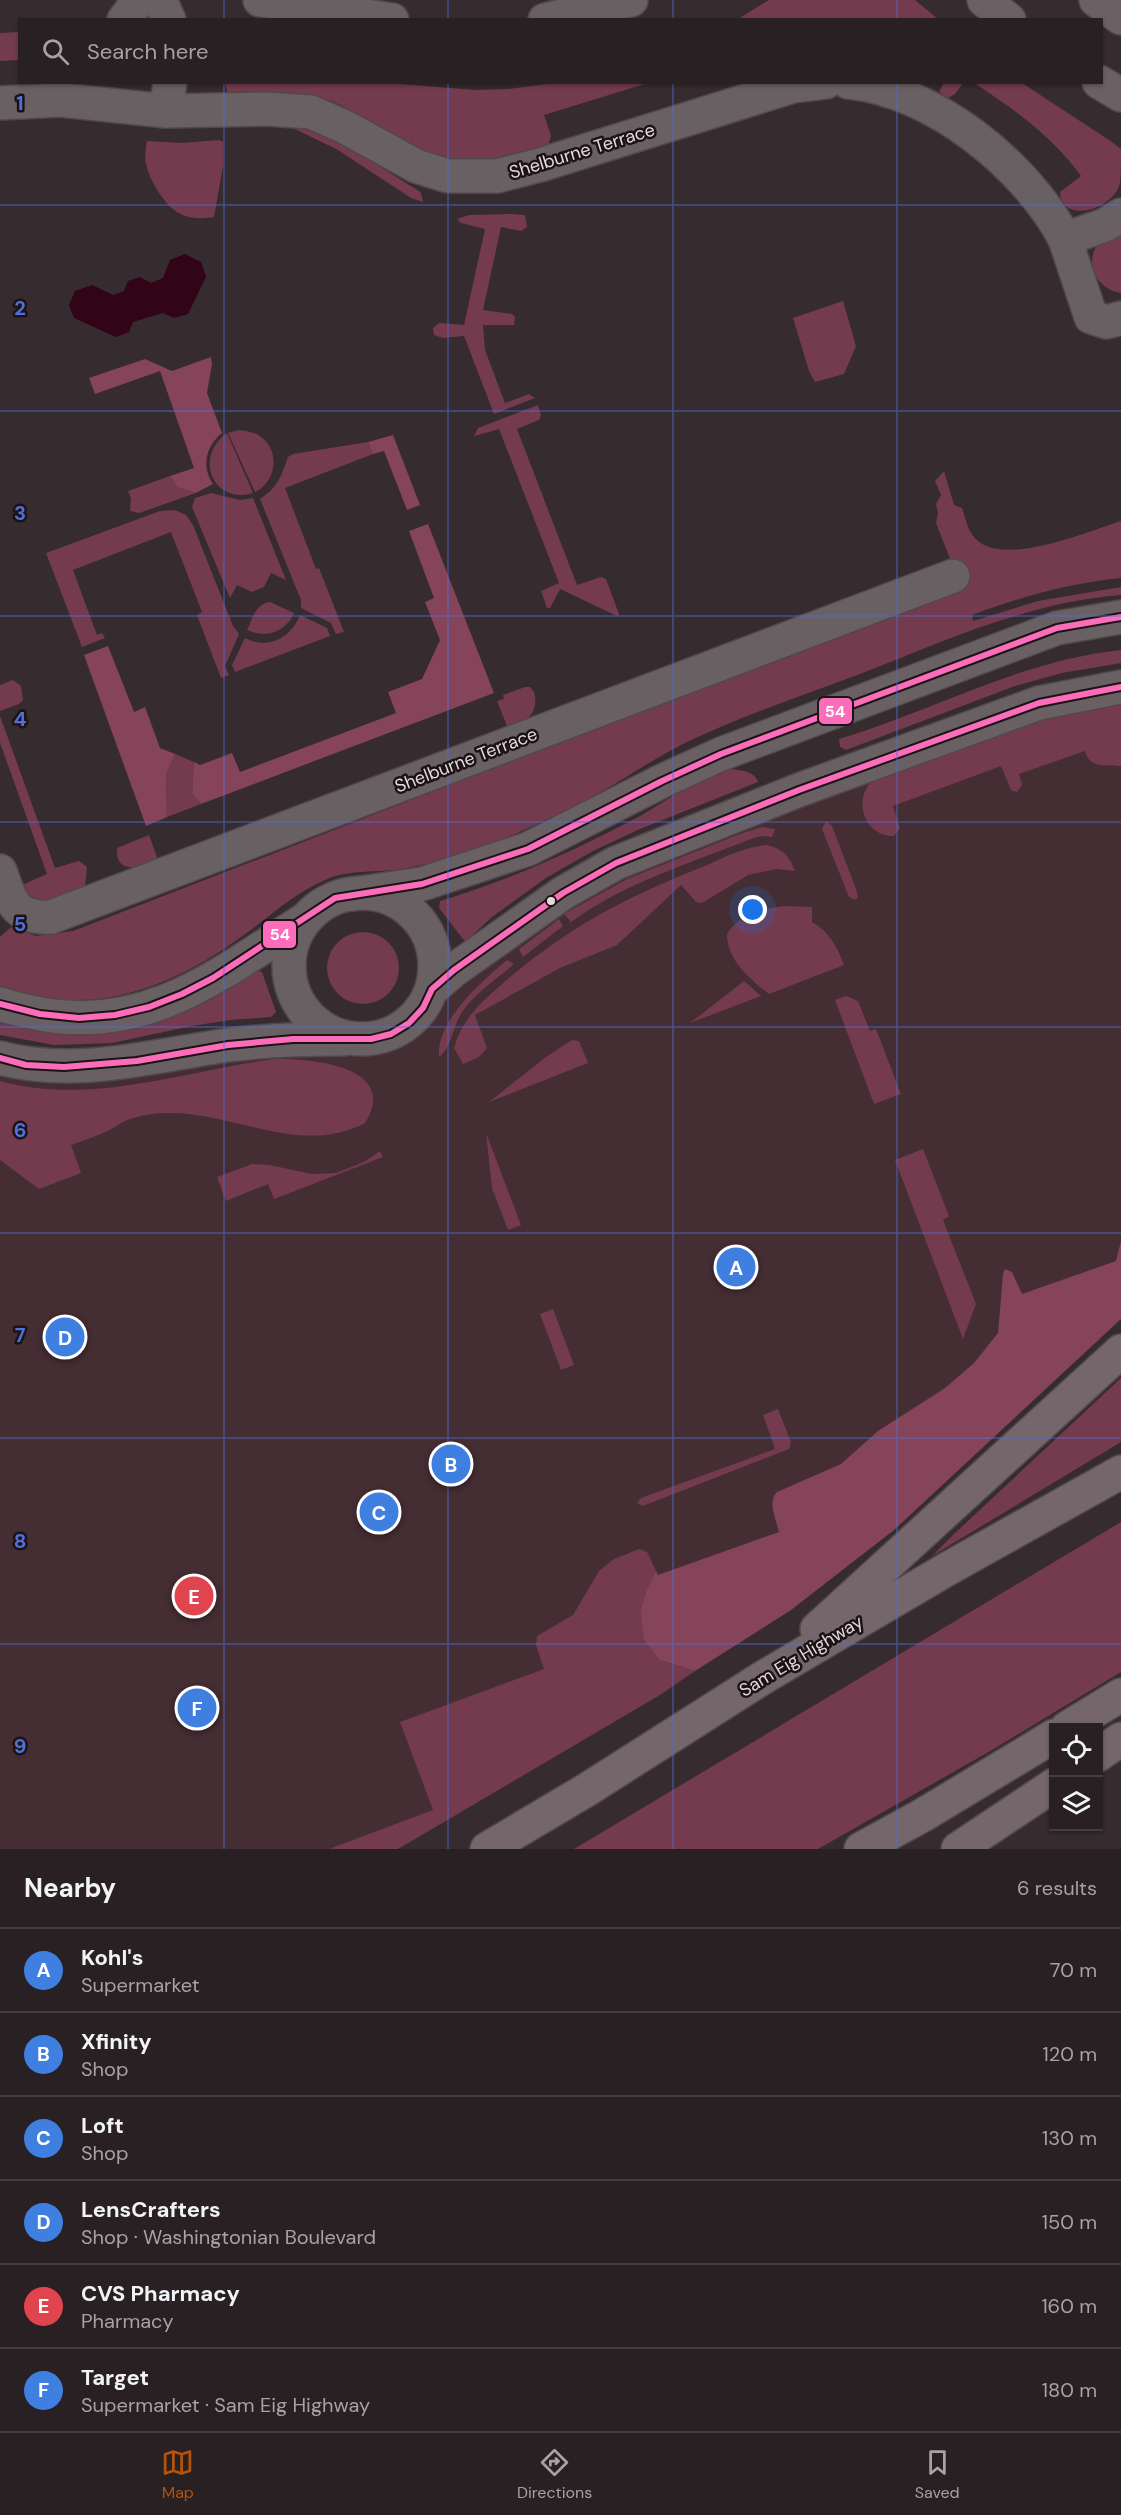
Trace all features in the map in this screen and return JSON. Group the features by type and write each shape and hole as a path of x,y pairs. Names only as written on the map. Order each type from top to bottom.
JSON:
{"highway":[{"path":"764,1677 1121,1351"},
{"name":"Sam Eig Highway","path":"487,1849 588,1789 764,1677 949,1568 1121,1472"},
{"path":"1075,1723 1121,1695"},
{"path":"861,1849 923,1815 1049,1738"},
{"path":"1103,1752 1121,1739"},
{"path":"958,1849 1049,1788"}],"main road":[{"path":"984,0 1006,18"},
{"path":"1096,0 1121,18"},
{"path":"1102,84 1121,95"}],"street":[{"path":"126,18 139,0"},
{"path":"160,0 168,18"},
{"path":"260,0 379,18"},
{"path":"554,18 631,0"},
{"name":"Shelburne Terrace","path":"0,103 62,100 109,93 311,112 345,127 416,166 448,176 497,176 540,165 793,86 810,84"},
{"path":"859,84 910,97 937,110 990,149 1039,198 1053,217 1065,239 1091,317 1107,322 1121,318"},
{"path":"1065,239 1105,225 1121,215"},
{"name":"Shelburne Terrace","path":"0,871 17,908 32,918 51,916 953,576"},
{"path":"0,1004 62,1017 110,1016 139,1011 204,983 306,919 319,907 335,898 422,884 528,849 662,781 721,754 1057,628 1121,617"},
{"path":"432,989 454,970 563,893 616,863 799,790 1039,703 1121,687"},
{"path":"0,1058 26,1065 64,1067 137,1061 228,1045 271,1041 371,1039 391,1034 409,1023 423,1008 432,989 436,971 435,953 429,935 419,920 405,907 389,898 372,894 353,894"},
{"path":"306,919 296,936 290,954 289,974 293,992 303,1009 316,1023 332,1033 351,1039"}],"shaded area":[{"path":"769,0 915,0 937,18 740,18"},
{"path":"18,32 18,60 0,61 0,33"},
{"path":"225,84 400,84 476,90 509,89 546,84 645,84 544,115 551,136 548,145 508,157 467,162 439,158 414,149 346,108 318,97 274,93 229,98"},
{"path":"943,84 962,84 955,94 948,98 939,92"},
{"path":"976,84 1024,84 1121,149 1120,183 1115,193 1098,207 1078,211 1069,208 1063,202 1060,192 1081,176 1045,136 1004,103"},
{"path":"291,127 323,135 356,151 416,189 421,193 423,202 411,198 338,150"},
{"path":"219,140 223,142 223,166 214,217 195,218 177,212 162,197 150,177 145,161 147,141 180,143"},
{"path":"469,215 525,215 527,227 521,231 501,227 483,310 512,314 515,317 514,325 483,325 485,350 505,403 529,394 535,398 494,414 464,336 443,338 434,335 433,328 439,323 464,325 485,229 461,223 457,219"},
{"path":"1121,233 1121,293 1113,291 1100,282 1092,261 1097,245"},
{"path":"185,254 201,262 206,277 188,314 174,318 163,313 133,322 129,332 116,337 74,318 69,305 75,291 92,285 113,295 124,291 128,281 140,277 151,283 163,278 170,260"},
{"path":"843,301 856,346 844,374 815,382 809,371 793,318"},
{"path":"211,357 207,393 222,433 212,444 207,457 207,470 213,484 196,493 178,487 170,476 194,468 160,371 95,394 89,378 145,359 172,371"},
{"path":"538,405 541,416 539,420 517,429 577,585 601,577 606,579 619,614 617,616 560,589 550,608 547,608 541,591 559,583 499,429 474,436 478,428"},
{"path":"239,430 259,435 267,443 273,458 268,481 255,492 228,433"},
{"path":"227,433 253,493 239,495 227,492 218,486 212,476 211,454 217,443"},
{"path":"393,435 420,505 407,510 384,451 373,454 368,442"},
{"path":"368,442 373,454 285,488 316,569 319,568 344,632 336,634 331,623 301,608 301,600 260,499 275,486 288,457 293,454"},
{"path":"944,471 954,505 962,508 968,526 978,541 991,548 1008,550 1048,544 1121,521 1121,578 1064,587 1008,602 972,615 973,621 1038,601 1121,587 1121,595 1087,599 1020,614 956,636 750,715 675,748 572,808 486,845 416,866 344,874 325,880 293,898 216,954 158,984 98,999 66,1000 34,996 0,987 0,937 11,927 36,936 73,931 961,587 936,523 938,513 936,504 941,495 935,481"},
{"path":"170,476 179,487 196,493 139,513 130,511 131,499 128,491"},
{"path":"211,493 240,500 253,498 286,580 271,573 264,587 252,592 237,585 230,598 192,507 195,498"},
{"path":"175,510 186,515 193,525 233,626 239,634 225,666 229,675 221,678 197,615 202,612 171,532 73,570 97,635 102,633 105,638 82,647 46,553 160,511"},
{"path":"428,524 494,693 201,804 192,794 194,762 200,765 232,753 240,772 396,713 388,692 422,679 440,640 425,602 434,598 409,531"},
{"path":"270,602 294,613 286,625 268,634 247,630 258,608"},
{"path":"300,615 327,628 330,636 235,672 232,665 245,638 262,643 278,640 291,630"},
{"path":"108,646 134,712 145,707 160,748 175,754 166,774 167,817 146,826 84,655"},
{"path":"1121,650 1121,663 1062,673 1015,686 846,750 840,747 839,739 1012,675 1047,664"},
{"path":"13,680 21,686 23,700 19,704 0,711 0,685"},
{"path":"530,687 534,692 533,711 520,723 507,726 497,701 504,699 503,695"},
{"path":"1121,689 1121,1305 816,1567 374,1849 0,1849 0,1062 299,1041 371,1041 392,1035 412,1023 433,991 618,864"},
{"path":"1121,702 1121,766 1104,766 1094,763 1087,757 1085,751 1019,774 1022,785 1017,792 1011,790 1001,766 893,806 900,828 894,836 884,835 875,830 864,816 863,797 873,780 1014,725"},
{"path":"0,716 55,868 79,861 87,867 85,887 51,905 29,898 22,885 47,874 0,743"},
{"path":"175,754 194,762 192,794 201,804 167,817 166,774"},
{"path":"730,769 750,773 758,782 640,829 593,851 546,878 492,917 466,941 439,908 440,901 492,884 592,841 695,783"},
{"path":"826,821 832,826 856,889 858,897 855,900 849,897 822,829"},
{"path":"762,827 775,829 772,837 761,836 751,839 658,875 613,896 571,922 564,914 627,879"},
{"path":"149,835 158,860 131,867 120,863 117,848"},
{"path":"766,845 777,848 785,854 795,871 777,869 748,875 702,903 696,902 681,885 617,945 560,968 475,1015 487,1048 479,1057 463,1064 454,1048 469,1017 500,986 554,943 598,915 645,891 731,854"},
{"path":"784,906 812,907 812,922 832,940 844,965 769,994 741,969 731,953 727,935 731,928 751,914"},
{"path":"559,919 563,926 523,957 519,949"},
{"path":"363,932 383,938 393,948 399,968 393,988 383,998 363,1004 343,998 333,988 327,968 333,948 343,938"},
{"path":"507,960 514,964 467,1005 459,1018 450,1042 439,1057 440,1043 452,1016 473,991"},
{"path":"253,970 262,972 276,1012 271,1017 192,1026 112,1043 54,1045 0,1035 0,1022 48,1031"},
{"path":"744,981 761,996 690,1023"},
{"path":"846,996 858,1001 870,1031 876,1029 901,1094 874,1104 835,1000"},
{"path":"572,1040 579,1041 588,1063 489,1102 546,1057"},
{"path":"274,1059 308,1060 346,1069 361,1077 371,1088 373,1104 365,1123 341,1132 316,1136 267,1130 191,1114 145,1115 125,1121 110,1130 71,1145 81,1173 39,1189 0,1160 0,1081 34,1088 68,1090 103,1088"},
{"path":"486,1133 521,1225 508,1230 492,1188"},
{"path":"923,1149 949,1216 943,1220 976,1304 963,1339 895,1160"},
{"path":"380,1151 383,1157 274,1199 268,1184 226,1201 217,1177 252,1164 270,1165 312,1174 336,1173 364,1162"},
{"path":"1121,1241 1121,1319 894,1530 791,1610 695,1671 660,1660 644,1640 641,1611 647,1589 656,1571 658,1575 779,1532 772,1506 777,1492 841,1464 878,1431 945,1388 974,1363 998,1333 1005,1269 1012,1272 1022,1294 1116,1261"},
{"path":"553,1309 574,1365 561,1370 540,1314"},
{"path":"1121,1378 1121,1442 932,1556 954,1534"},
{"path":"778,1409 791,1442 789,1449 643,1506 637,1503 641,1498 775,1449 763,1415"},
{"path":"1121,1522 1121,1672 992,1750 818,1849 574,1849"},
{"path":"639,1549 647,1552 656,1571 647,1589 660,1660 695,1671 660,1695 398,1849 329,1849 433,1810 400,1722 544,1669 536,1645 537,1636 573,1615 599,1571 614,1559"}],"transit line":[{"name":"54","path":"0,1004 40,1014 79,1018 115,1015 149,1007 213,978 335,898 422,884 528,849 662,781 721,754 1057,628 1121,617"},
{"name":"54","path":"0,1058 26,1065 64,1067 137,1061 228,1045 293,1039 371,1039 391,1034 409,1023 423,1008 432,989 454,970 563,893 616,863 799,790 1039,703 1121,687"}],"place":[{"name":"Kohl's","path":"736,1267"},
{"name":"LensCrafters","path":"65,1337"},
{"name":"Xfinity","path":"451,1464"},
{"name":"Loft","path":"379,1512"},
{"name":"CVS Pharmacy","path":"194,1596"},
{"name":"Target","path":"197,1708"}]}
